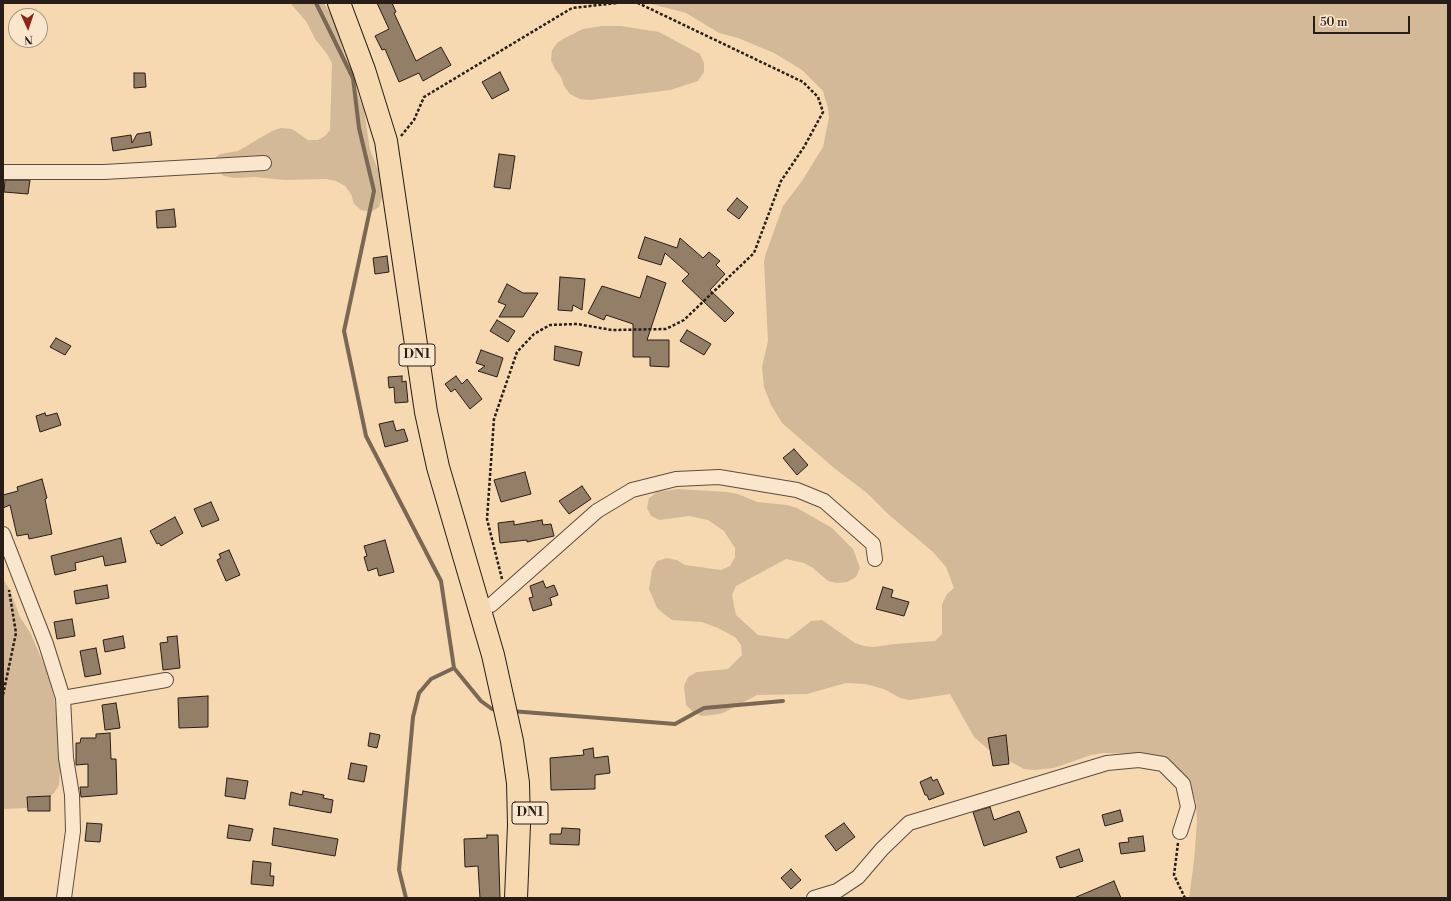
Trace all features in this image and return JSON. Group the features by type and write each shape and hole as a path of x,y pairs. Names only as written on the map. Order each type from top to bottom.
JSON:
{"main road":[{"name":"DN1","path":"339,3 364,70 386,141 427,418 438,467 489,641 511,704"},
{"name":"DN1","path":"351,3 375,66 398,138 432,380 449,464 498,599 511,704 529,781 530,810 528,898"},
{"name":"DN1","path":"516,729 519,825 516,898"}],"street":[{"path":"3,172 104,172 264,163"},
{"path":"498,599 597,511 632,490 676,479 719,477 797,490 824,501 873,544 875,559"},
{"path":"3,534 46,644 62,698 66,758 72,795 74,831 64,898"},
{"path":"62,698 166,680"},
{"path":"814,898 837,891 858,877 882,849 909,823 1107,763 1139,760 1163,764 1183,784 1188,807 1180,832"}],"path":[{"path":"398,138 404,134 414,120 424,97 572,8 617,3"},
{"path":"498,599 487,519 494,420 517,352 534,334 550,325 577,324 612,330 666,329 684,320 754,253 782,181 804,147 823,112 818,97 803,82 638,3"},
{"path":"3,695 16,633 8,582"},
{"path":"1180,832 1174,875 1185,898"}],"shaded area":[{"path":"290,3 324,3 339,29 342,48 364,111 370,150 381,177 382,197 379,207 371,212 361,210 354,204 351,194 345,186 336,181 326,179 285,180 255,177 234,178 224,176 216,170 214,164 216,157 220,154 238,151 272,131 281,128 292,129 308,140 318,140 325,136 330,130 332,63 315,39 306,21"},
{"path":"648,3 1448,3 1448,898 1189,898 1197,822 1196,802 1189,784 1142,754 1103,753 1091,755 1054,768 1034,770 1024,769 989,750 974,737 950,694 910,700 900,698 884,689 865,684 846,683 807,694 757,695 723,713 712,715 702,716 693,712 686,705 684,686 688,677 697,672 728,669 742,655 741,645 735,637 718,628 702,622 672,620 664,614 657,608 649,589 652,570 657,561 667,558 677,560 685,565 721,570 730,566 735,557 735,548 724,531 708,520 689,516 660,520 651,516 647,508 649,498 657,492 677,489 727,492 738,494 757,502 787,505 797,508 832,528 853,549 860,568 856,577 847,582 837,583 828,581 813,568 804,563 786,559 736,586 732,595 736,615 758,635 788,639 811,621 822,620 855,643 864,646 874,647 935,641 942,634 942,604 947,594 954,588 946,567 933,552 888,514 867,493 834,468 782,423 771,405 764,387 762,367 768,341 764,262 783,206 802,181 823,147 829,118 823,91 802,70 774,53 738,38 719,33 686,13"},
{"path":"602,26 621,26 659,32 700,54 704,63 704,72 698,81 670,90 590,100 580,99 570,94 564,86 561,77 551,60 552,50 558,42 583,29"},
{"path":"3,579 10,590 20,617 31,634 46,670 54,698 61,756 59,785 54,793 46,800 27,808 3,809"}],"building":[{"path":"377,3 392,3 396,12 394,13 416,61 441,47 451,65 423,81 419,73 399,82 385,49 382,50 375,36 389,29"},
{"path":"500,72 509,90 492,99 482,82"},
{"path":"134,73 145,73 146,87 134,88"},
{"path":"150,132 152,145 113,151 111,138 131,135 132,143 137,134"},
{"path":"499,154 515,156 510,189 494,187"},
{"path":"5,180 30,180 28,194 4,192"},
{"path":"737,198 748,207 739,219 727,210"},
{"path":"174,209 176,227 157,228 156,211"},
{"path":"645,237 677,248 680,238 703,258 709,252 720,261 716,265 725,274 710,290 734,313 725,322 682,281 689,274 665,253 661,265 638,258"},
{"path":"387,256 389,272 375,274 373,258"},
{"path":"647,276 666,283 647,340 669,340 669,367 650,366 650,357 633,357 633,324 606,315 604,320 588,313 602,286 640,298"},
{"path":"560,277 585,279 582,310 573,305 572,311 558,310"},
{"path":"507,284 523,293 538,293 523,317 499,317 506,305 498,302"},
{"path":"497,320 515,331 508,342 490,331"},
{"path":"687,330 711,344 704,355 680,341"},
{"path":"56,338 71,346 65,355 50,347"},
{"path":"555,346 582,352 579,366 554,360"},
{"path":"481,350 503,358 497,377 478,371 485,366 476,363"},
{"path":"402,376 402,382 406,381 408,402 395,403 394,387 389,388 388,377"},
{"path":"456,376 462,384 467,379 482,399 470,409 455,389 451,392 445,384"},
{"path":"45,413 46,416 57,413 61,425 40,432 36,416"},
{"path":"393,421 396,431 404,429 408,441 385,447 379,424"},
{"path":"794,449 808,465 797,475 783,458"},
{"path":"525,472 531,494 501,502 494,480"},
{"path":"42,479 47,498 45,499 52,534 29,539 28,534 17,536 10,505 3,508 3,495 18,491 17,487"},
{"path":"582,486 591,499 569,514 559,501"},
{"path":"211,502 219,520 202,527 194,509"},
{"path":"175,517 183,533 161,546 159,543 157,544 150,531"},
{"path":"542,520 543,525 551,524 554,536 527,542 527,540 500,543 498,523 514,521 514,525"},
{"path":"121,538 126,562 105,566 103,556 75,563 76,570 55,575 51,556"},
{"path":"385,540 394,572 379,576 377,568 368,571 364,557 367,556 364,546"},
{"path":"229,550 240,575 226,581 217,560 221,558 219,554"},
{"path":"543,581 546,588 554,585 558,595 550,598 552,605 533,611 529,598 533,597 530,586"},
{"path":"107,585 109,598 76,604 74,591"},
{"path":"883,587 893,590 891,597 909,602 904,616 876,609"},
{"path":"72,619 75,636 57,639 54,622"},
{"path":"123,636 125,648 105,652 103,640"},
{"path":"177,636 180,668 163,670 160,643 168,642 167,637"},
{"path":"96,648 101,674 85,677 80,651"},
{"path":"208,696 208,727 179,728 178,698"},
{"path":"116,703 120,728 105,730 102,705"},
{"path":"110,733 111,759 116,759 117,794 81,797 80,787 88,787 88,764 76,765 76,743 80,743 81,738 96,738 96,734"},
{"path":"370,733 380,735 377,748 368,746"},
{"path":"1006,735 1009,764 993,766 988,738"},
{"path":"593,748 594,758 608,756 610,773 595,775 595,789 551,790 550,758 584,755 583,750"},
{"path":"351,763 367,766 364,782 348,779"},
{"path":"931,777 933,781 937,779 944,794 929,800 927,795 925,795 920,782"},
{"path":"227,778 248,781 245,799 225,796"},
{"path":"303,791 324,795 323,798 333,800 331,813 289,805 291,792 302,795"},
{"path":"50,796 50,811 28,811 27,797"},
{"path":"990,807 994,820 1019,811 1027,832 984,846 973,812"},
{"path":"1120,810 1123,821 1105,826 1102,815"},
{"path":"87,823 102,824 100,842 85,841"},
{"path":"844,823 855,837 836,851 825,836"},
{"path":"229,825 253,829 250,841 227,838"},
{"path":"274,828 338,839 335,856 272,845"},
{"path":"562,828 580,829 579,845 550,844 550,834 561,834"},
{"path":"487,835 498,835 500,898 480,898 478,866 465,867 464,839 487,838"},
{"path":"1143,836 1145,851 1121,854 1119,843 1129,842 1128,838"},
{"path":"1079,849 1083,861 1060,868 1056,857"},
{"path":"253,861 271,863 270,876 274,876 273,886 251,884"},
{"path":"791,869 801,880 791,889 781,878"},
{"path":"1114,881 1121,898 1074,898"}],"waterway":[{"path":"316,3 353,78 359,128 374,191 344,331 366,436 441,581 454,668 481,701 492,709 499,710"},
{"path":"406,898 399,870 413,717 419,693 431,679 454,668"},
{"path":"511,711 675,724 704,708 783,701"}]}
